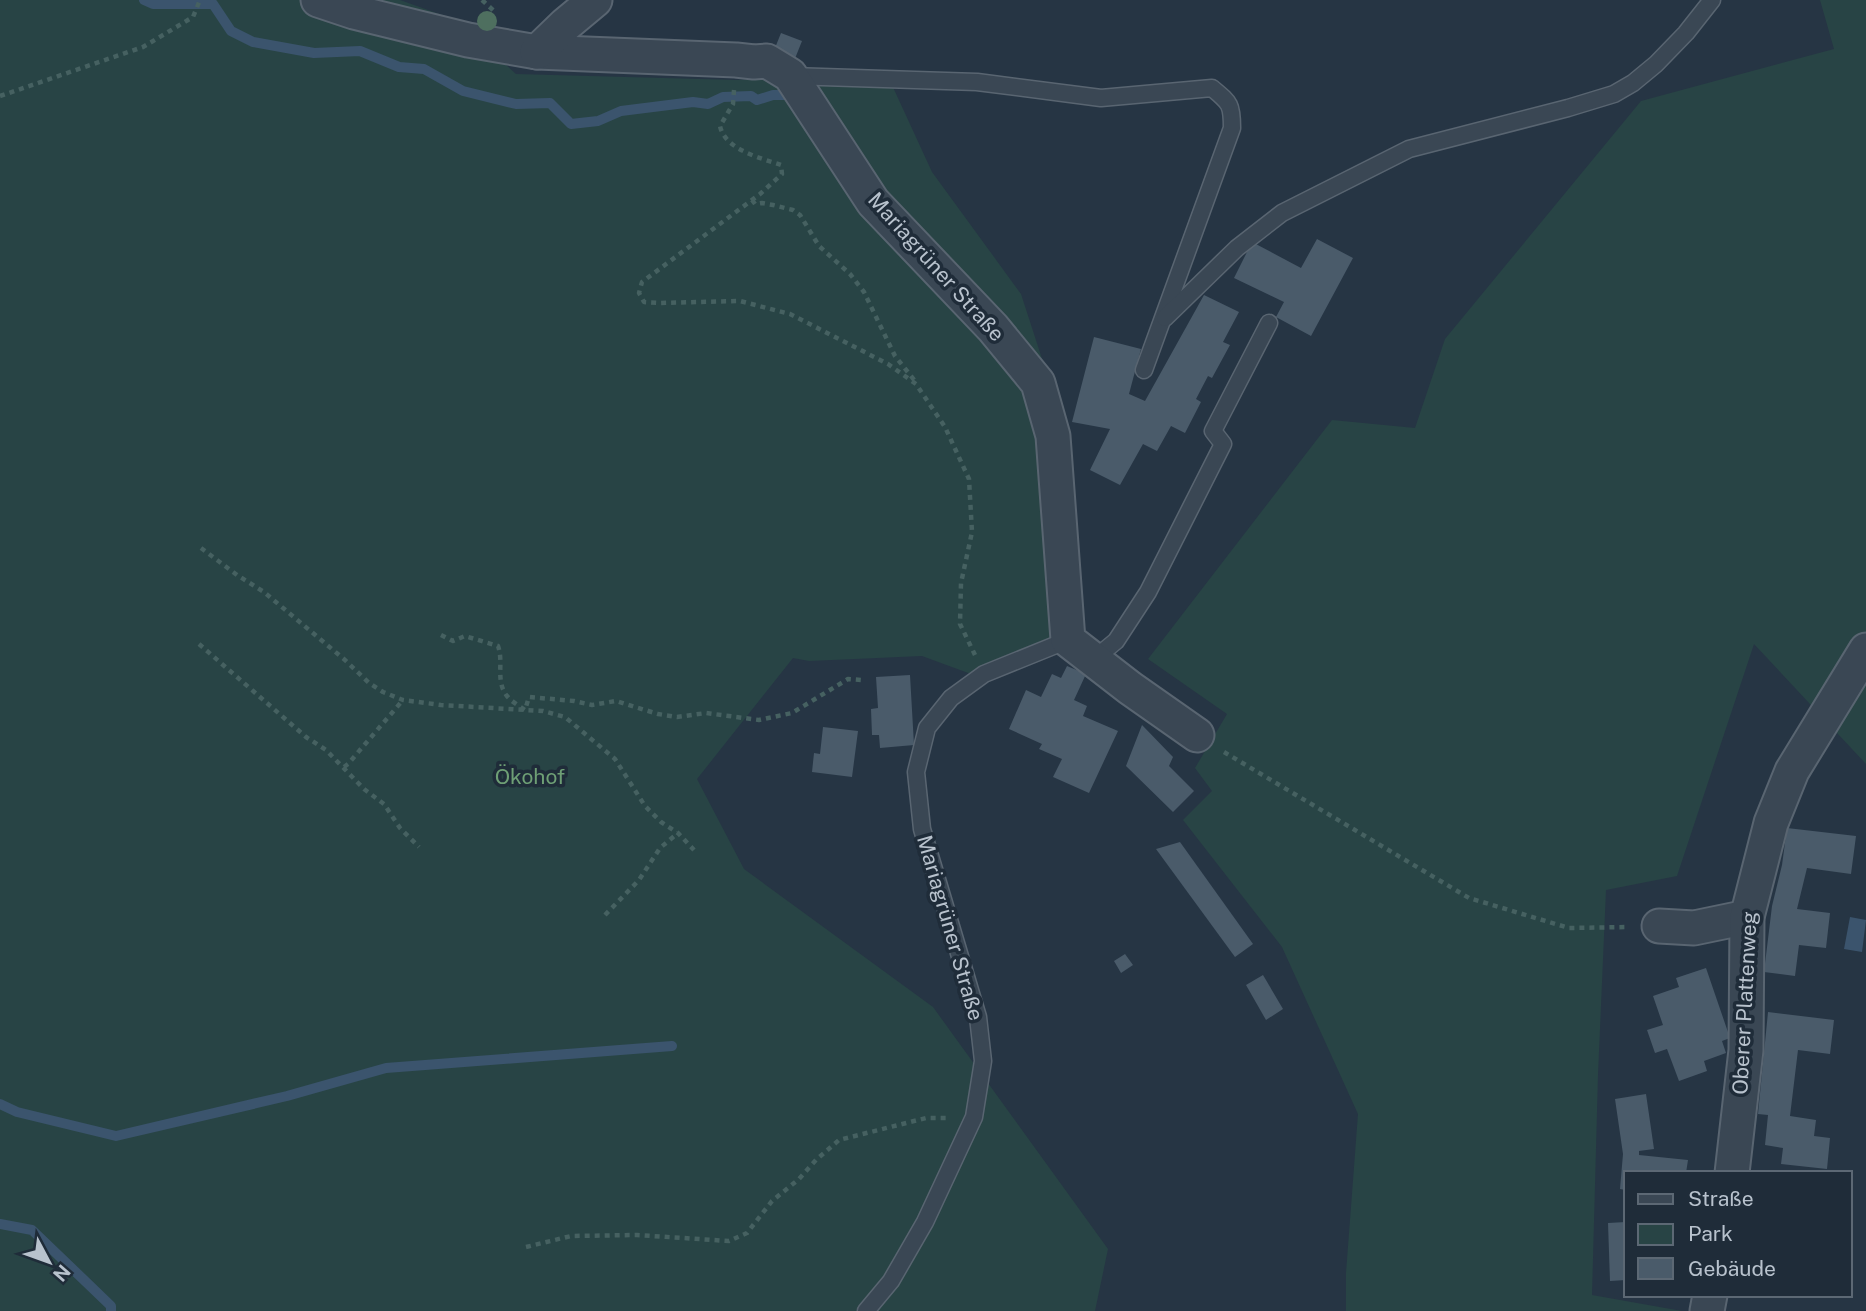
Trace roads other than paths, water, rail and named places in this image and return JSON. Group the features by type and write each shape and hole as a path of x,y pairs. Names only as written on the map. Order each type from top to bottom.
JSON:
{"street":[{"path":"318,0 354,12 468,40 537,52 768,61 790,75"},
{"path":"537,52 595,0"},
{"name":"Mariagrüner Straße","path":"790,75 873,202 993,328 1038,383 1054,436 1068,640"},
{"path":"1068,640 1197,735"},
{"name":"Oberer Plattenweg","path":"1732,1171 1746,1050 1747,918 1771,823 1792,771 1866,650"},
{"path":"1659,926 1694,928 1747,918"}],"lane":[{"path":"1163,319 1237,248 1282,213 1409,149 1568,108 1614,94 1633,83 1686,33 1712,0"},
{"path":"790,75 977,82 1101,98 1212,88 1223,97 1232,109 1232,128 1144,370"},
{"path":"1093,660 1116,641 1148,592 1223,444 1213,431 1269,323"},
{"name":"Mariagrüner Straße","path":"866,1311 891,1281 925,1222 974,1117 983,1061 978,1017 922,830 916,772 927,728 951,698 988,673 1068,640"}],"water":[{"path":"1850,917 1866,920 1862,952 1844,949"}],"waterway":[{"path":"144,0 153,4 213,4 231,31 253,42 314,53 360,51 399,67 424,69 463,91 516,104 550,103 571,124 598,121 621,111 693,102 708,104 723,97 751,96 757,100 773,95 785,95"},
{"path":"0,1104 17,1112 116,1136 287,1096 386,1068 672,1046"},
{"path":"0,1224 32,1230 111,1306 111,1311"}],"park label":[{"name":"Ökohof","path":"530,777"}]}
